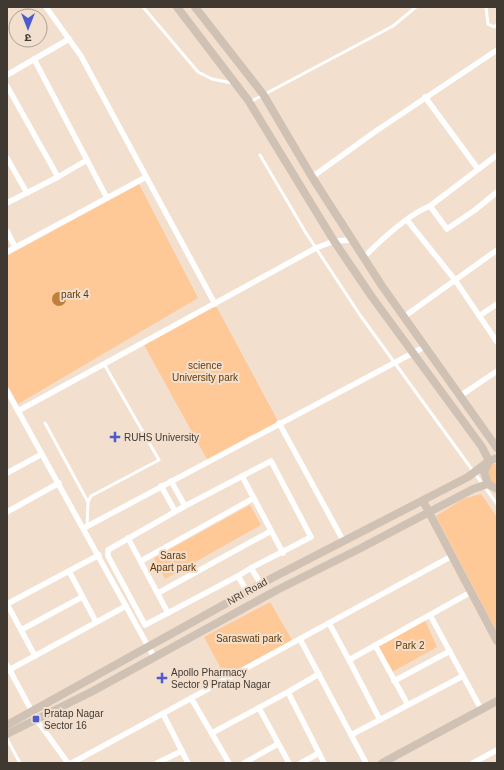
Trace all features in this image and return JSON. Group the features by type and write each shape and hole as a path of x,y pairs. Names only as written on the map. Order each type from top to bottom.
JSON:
{"street":[{"path":"46,7 81,56 215,304"},
{"path":"177,7 250,102 334,241 372,297 482,448 493,460 484,472 486,485 497,489"},
{"path":"196,7 263,94 312,177 364,257 497,448"},
{"path":"7,74 69,39"},
{"path":"312,177 497,50"},
{"path":"34,59 107,198"},
{"path":"7,86 58,177"},
{"path":"425,98 478,169"},
{"path":"364,257 407,220 421,210 430,206 497,155"},
{"path":"7,158 27,193"},
{"path":"7,204 87,160"},
{"path":"7,252 146,177"},
{"path":"430,206 447,229 475,210 497,192"},
{"path":"407,220 455,280 496,339"},
{"path":"7,231 16,247"},
{"path":"18,411 316,248 334,241 353,240"},
{"path":"405,316 497,250"},
{"path":"479,316 497,304"},
{"path":"85,528 279,423 426,346"},
{"path":"460,396 497,371"},
{"path":"7,391 85,528 98,555 154,657"},
{"path":"279,423 344,542"},
{"path":"7,473 42,454"},
{"name":"NRI Road","path":"7,725 247,591 423,501 493,460"},
{"path":"271,461 312,538 251,568 145,625 107,553 108,550 175,511 242,476 271,461"},
{"path":"242,476 282,553"},
{"path":"171,481 185,506"},
{"path":"7,512 59,483"},
{"name":"NRI Road","path":"7,734 154,657 276,590 473,489 486,485"},
{"path":"161,486 175,511"},
{"path":"141,562 254,498"},
{"path":"423,501 497,641"},
{"path":"158,593 271,531"},
{"path":"128,538 168,613"},
{"path":"35,656 7,604 98,555"},
{"path":"72,763 452,556"},
{"path":"251,568 261,584"},
{"path":"69,571 96,622"},
{"path":"238,576 247,591"},
{"path":"349,660 471,592"},
{"path":"21,630 82,598"},
{"path":"68,763 36,719 8,668 35,656 126,606"},
{"path":"430,615 481,709"},
{"path":"329,623 380,720"},
{"path":"300,639 366,763"},
{"path":"375,645 408,705"},
{"path":"394,681 450,651"},
{"path":"212,733 319,674"},
{"path":"351,735 463,676"},
{"path":"288,692 324,763"},
{"path":"192,698 229,763"},
{"path":"382,763 497,701"},
{"path":"259,708 289,763"},
{"path":"163,714 188,763"},
{"path":"244,763 278,744"},
{"path":"473,763 497,750"},
{"path":"156,763 182,751"},
{"path":"301,763 319,753"}],"lane":[{"path":"143,7 198,72 212,79 235,83"},
{"path":"250,102 393,26 414,7 416,7"},
{"path":"486,7 488,24 494,27 497,25"},
{"path":"260,155 316,248 360,315 474,472 486,485 497,504"},
{"path":"85,528 88,502 91,496 157,463 159,460 104,364"},
{"path":"45,423 88,502"},
{"path":"7,739 20,763"}],"green space":[{"name":"park 4","path":"139,184 198,298 18,404 7,384 7,256"},
{"name":"science University park","path":"215,304 279,423 208,461 143,343"},
{"path":"492,464 497,464 497,484 489,481 485,469"},
{"path":"481,494 497,517 497,632 436,516 463,499"},
{"name":"Saras Apart park","path":"250,505 261,525 165,579 154,558"},
{"name":"Saraswati park","path":"270,602 292,640 225,676 204,637"},
{"name":"Park 2","path":"425,620 437,647 392,672 376,647"}],"shaded area":[{"path":"59,292 64,294 66,299 64,304 59,306 54,304 52,299 54,294"}],"place":[{"name":"RUHS University","path":"115,437"},
{"name":"Apollo Pharmacy Sector 9 Pratap Nagar","path":"162,678"},
{"name":"Pratap Nagar Sector 16","path":"36,719"}]}
